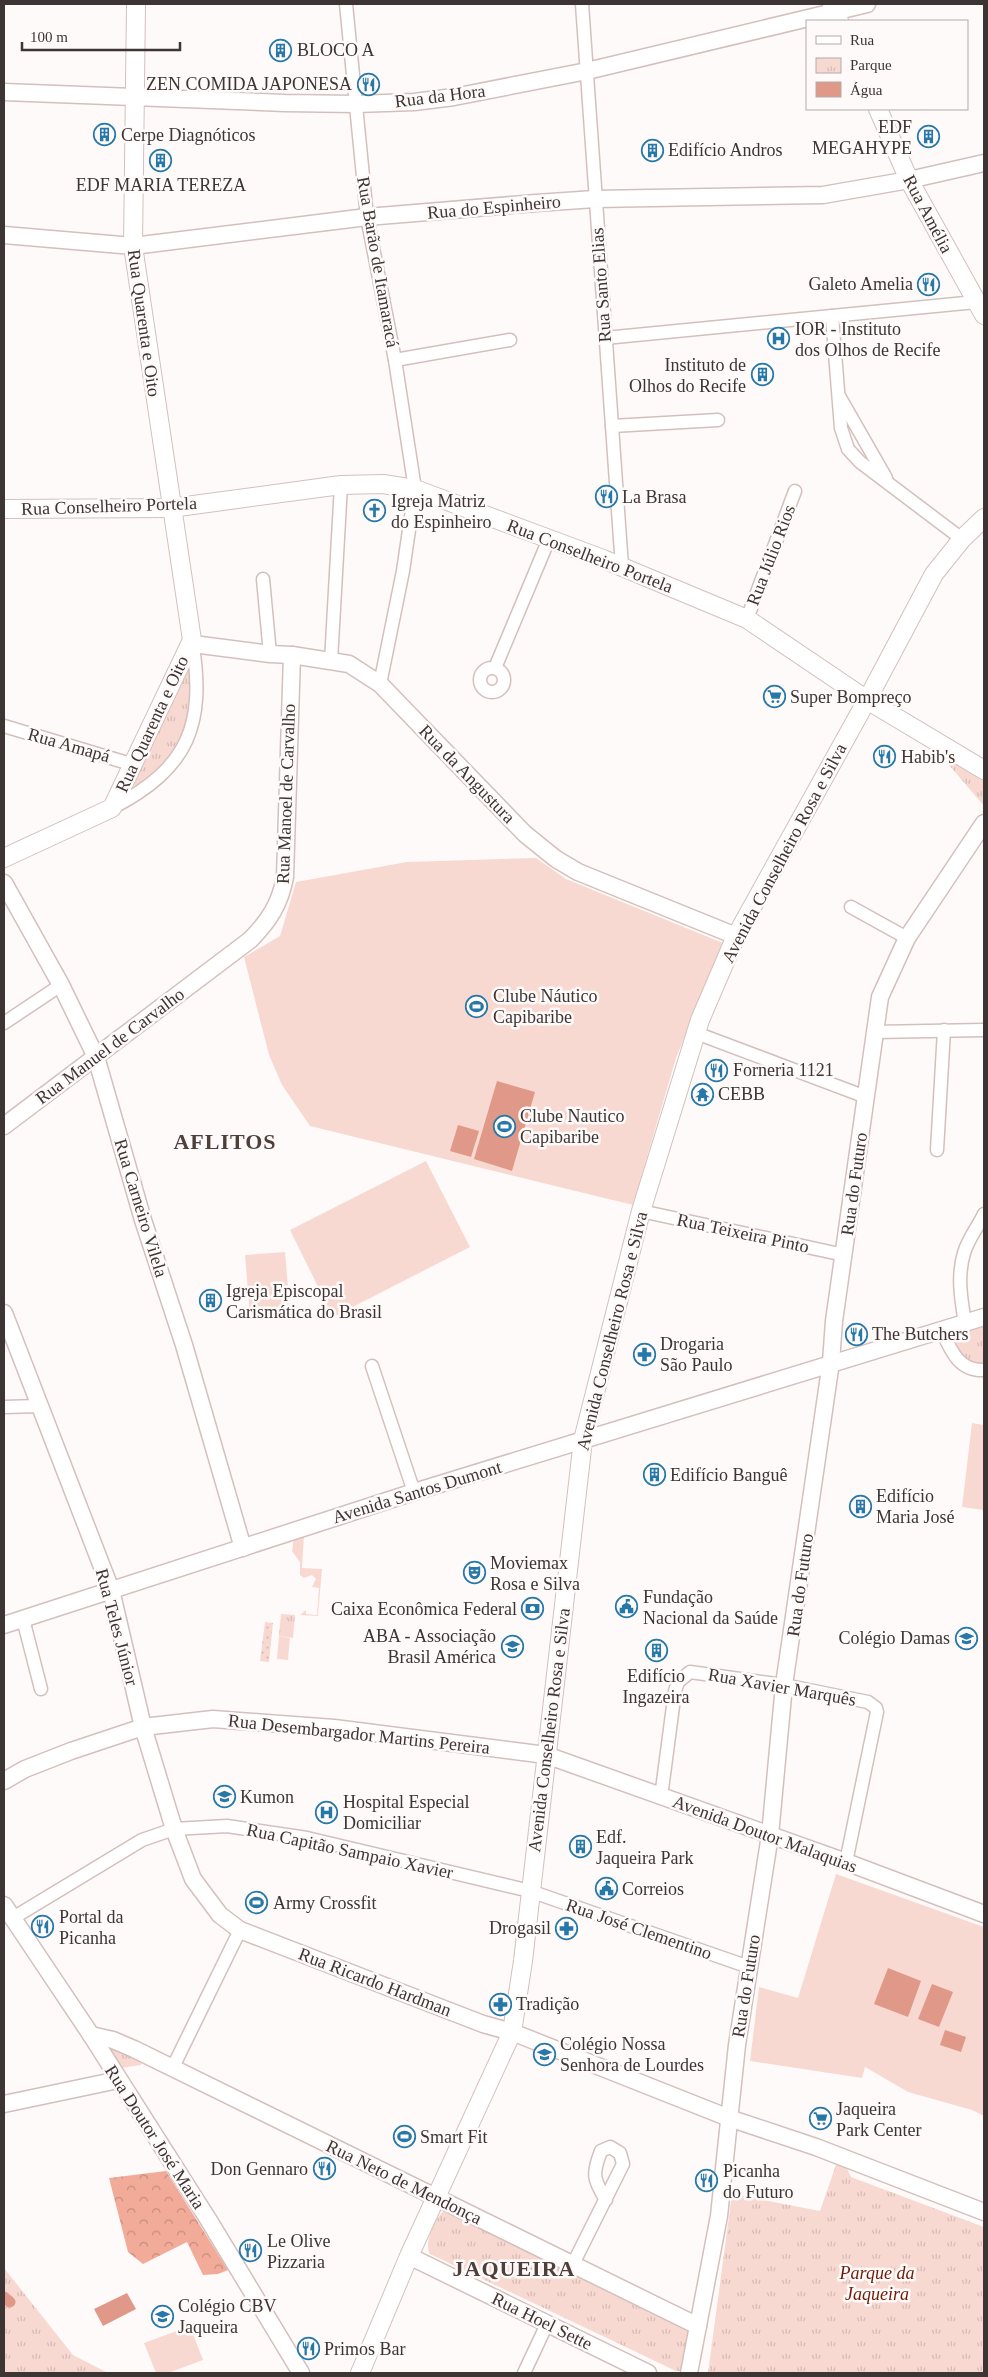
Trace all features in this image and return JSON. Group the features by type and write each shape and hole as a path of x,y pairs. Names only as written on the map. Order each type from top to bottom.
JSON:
{"main road":[{"name":"Rua Quarenta e Oito","path":"4,858 112,808 192,642 132,246 136,98 136,4"},
{"name":"Rua Amélia","path":"878,110 909,180 980,309"},
{"name":"Rua Conselheiro Portela","path":"4,509 171,508 341,485 383,484 415,489 622,567 746,619 867,700 984,770"},
{"name":"Avenida Conselheiro Rosa e Silva","path":"360,2373 409,2256 512,2032 523,1961 583,1440 641,1211 696,1034 736,936 867,700 934,574 962,539 984,518"}],"street":[{"name":"Rua Barão de Itamaracá","path":"346,4 367,217 395,360 415,489 403,571 380,684"},
{"name":"Rua Santo Elias","path":"582,4 622,567"},
{"name":"Rua da Hora","path":"4,92 356,104 414,102 454,97 586,71 867,4"},
{"name":"Rua do Espinheiro","path":"4,235 132,246 367,217 595,199 824,195 909,180 984,163"},
{"path":"605,338 832,316 980,309"},
{"path":"832,316 841,428 848,449 860,462 962,539"},
{"path":"395,360 510,340"},
{"path":"837,391 888,482"},
{"path":"612,426 718,420"},
{"path":"332,661 341,485"},
{"name":"Rua Júlio Rios","path":"746,619 795,491"},
{"path":"495,668 549,539"},
{"path":"263,579 270,654"},
{"name":"Rua da Angustura","path":"192,642 349,664 380,684 525,834 556,859 578,872 736,936"},
{"name":"Rua Quarenta e Oito","path":"112,808 142,792 166,772 187,740 194,723 197,691 196,666 192,642"},
{"name":"Rua Manoel de Carvalho","path":"216,967 266,924 282,893 285,877 292,655"},
{"name":"Rua Amapá","path":"4,726 134,765"},
{"name":"Rua do Futuro","path":"689,2373 719,2216 729,2118 749,1966 770,1835 784,1685 831,1362 880,997 907,938 984,823"},
{"name":"Rua Carneiro Vilela","path":"4,882 61,985 96,1057 243,1548"},
{"path":"852,907 907,938"},
{"name":"Rua Manuel de Carvalho","path":"4,1126 216,967"},
{"path":"4,1023 61,985"},
{"path":"937,1150 944,1030"},
{"path":"874,1032 984,1030"},
{"path":"696,1034 866,1097"},
{"name":"Rua Teixeira Pinto","path":"641,1211 844,1255"},
{"path":"964,1322 960,1284 961,1266 964,1251 984,1214"},
{"name":"Rua Teles Júnior","path":"4,1313 111,1590 143,1727 174,1829 197,1885 220,1915 240,1930"},
{"name":"Avenida Santos Dumont","path":"4,1625 414,1492 831,1362 984,1317"},
{"path":"942,1330 956,1359 970,1369 984,1370"},
{"path":"372,1366 414,1492"},
{"path":"4,1408 40,1406"},
{"path":"23,1619 42,1688"},
{"name":"Rua Xavier Marquês","path":"661,1796 675,1692 678,1682 690,1672 784,1685 868,1702 876,1708 846,1862"},
{"name":"Rua Desembargador Martins Pereira","path":"4,1781 25,1769 71,1751 143,1727 213,1719 334,1728 546,1755"},
{"name":"Avenida Doutor Malaquias","path":"546,1755 846,1862 984,1914"},
{"name":"Rua Capitão Sampaio Xavier","path":"8,1912 142,1840 174,1829 227,1826 297,1837 530,1891"},
{"name":"Rua José Clementino","path":"530,1891 749,1966"},
{"name":"Rua Doutor José Maria","path":"8,1912 91,2035 105,2045 118,2080 208,2219 301,2373"},
{"path":"172,2069 240,1930"},
{"name":"Rua Ricardo Hardman","path":"240,1930 483,2024 512,2032 729,2118 816,2147 984,2212"},
{"name":"Rua Neto de Mendonça","path":"105,2045 172,2069 698,2326"},
{"path":"4,2104 118,2080"},
{"path":"572,2266 606,2200"},
{"name":"Rua Hoel Sette","path":"409,2256 648,2373"},
{"path":"524,2373 547,2324"}],"green space":[{"path":"188,658 194,677 188,730 165,766 135,787 133,782"},
{"path":"953,758 984,775 984,806 949,765"},
{"name":"Clube Náutico Capibaribe","path":"536,858 566,879 723,943 676,1058 633,1205 310,1126 282,1085 269,1055 244,957 280,936 296,882 407,862"},
{"path":"426,1161 470,1247 333,1317 290,1230"},
{"path":"285,1252 290,1312 250,1315 245,1255"},
{"path":"984,1321 984,1366 971,1362 962,1356 955,1347 950,1335"},
{"path":"972,1423 984,1425 984,1510 962,1507"},
{"path":"304,1535 302,1568 322,1569 318,1616 300,1615 306,1610 306,1614 317,1615 319,1588 312,1587 316,1579 312,1575 304,1578 300,1575 300,1562 292,1551 294,1538"},
{"path":"281,1614 295,1615 293,1638 279,1636"},
{"path":"265,1622 273,1623 269,1662 260,1661"},
{"path":"279,1636 290,1638 288,1660 277,1659"},
{"path":"836,1874 984,1927 984,2116 972,2110 908,2092 865,2067 862,2078 750,2061 759,1987 798,1998"},
{"path":"112,2046 142,2060 141,2065 121,2068 109,2050"},
{"name":"Parque da Jaqueira","path":"837,2162 845,2164 851,2177 984,2227 984,2373 708,2373 732,2194 820,2211"},
{"path":"166,2171 228,2270 218,2274 203,2275 187,2242 143,2264 128,2252 109,2178"},
{"path":"445,2210 690,2327 684,2371 676,2371 430,2254 428,2244 431,2231 437,2218"},
{"path":"4,2268 73,2355 108,2373 4,2373"},
{"path":"190,2326 203,2360 168,2373 156,2373 144,2343"}],"water":[{"name":"Clube Nautico Capibaribe","path":"497,1081 535,1092 512,1171 474,1159"},
{"path":"458,1125 479,1131 471,1157 450,1151"},
{"path":"888,1968 921,1981 908,2017 874,2004"},
{"path":"932,1984 953,1992 939,2027 918,2019"},
{"path":"945,2030 966,2037 961,2052 940,2045"},
{"path":"127,2293 136,2309 103,2326 94,2309"}],"waterway":[{"path":"4,2297 10,2302"}],"place":[{"name":"BLOCO A","path":"281,50"},
{"name":"ZEN COMIDA JAPONESA","path":"368,84"},
{"name":"Cerpe Diagnóticos","path":"105,135"},
{"name":"EDF MEGAHYPE","path":"928,137"},
{"name":"Edifício Andros","path":"652,150"},
{"name":"EDF MARIA TEREZA","path":"161,160"},
{"name":"Galeto Amelia","path":"929,284"},
{"name":"IOR - Instituto dos Olhos de Recife","path":"779,339"},
{"name":"Instituto de Olhos do Recife","path":"762,375"},
{"name":"La Brasa","path":"606,497"},
{"name":"Igreja Matriz do Espinheiro","path":"375,511"},
{"name":"Super Bompreço","path":"774,697"},
{"name":"Habib's","path":"885,757"},
{"name":"Clube Náutico Capibaribe","path":"477,1006"},
{"name":"Forneria 1121","path":"717,1070"},
{"name":"CEBB","path":"702,1094"},
{"name":"Clube Nautico Capibaribe","path":"504,1126"},
{"name":"Igreja Episcopal Carismática do Brasil","path":"210,1301"},
{"name":"The Butchers","path":"856,1334"},
{"name":"Drogaria São Paulo","path":"644,1354"},
{"name":"Edifício Banguê","path":"654,1475"},
{"name":"Edifício Maria José","path":"860,1506"},
{"name":"Moviemax Rosa e Silva","path":"474,1573"},
{"name":"Fundação Nacional da Saúde","path":"627,1607"},
{"name":"Caixa Econômica Federal","path":"533,1609"},
{"name":"Colégio Damas","path":"966,1638"},
{"name":"ABA - Associação Brasil América","path":"512,1646"},
{"name":"Edifício Ingazeira","path":"656,1651"},
{"name":"Kumon","path":"224,1797"},
{"name":"Hospital Especial Domiciliar","path":"327,1812"},
{"name":"Edf. Jaqueira Park","path":"580,1847"},
{"name":"Correios","path":"606,1889"},
{"name":"Army Crossfit","path":"257,1903"},
{"name":"Portal da Picanha","path":"43,1927"},
{"name":"Drogasil","path":"567,1928"},
{"name":"Tradição","path":"500,2004"},
{"name":"Colégio Nossa Senhora de Lourdes","path":"544,2054"},
{"name":"Jaqueira Park Center","path":"820,2119"},
{"name":"Smart Fit","path":"404,2137"},
{"name":"Don Gennaro","path":"324,2169"},
{"name":"Picanha do Futuro","path":"707,2181"},
{"name":"Le Olive Pizzaria","path":"251,2251"},
{"name":"Colégio CBV Jaqueira","path":"162,2316"},
{"name":"Primos Bar","path":"308,2349"}],"district":[{"name":"AFLITOS","path":"225,1141"},
{"name":"JAQUEIRA","path":"514,2268"}]}
